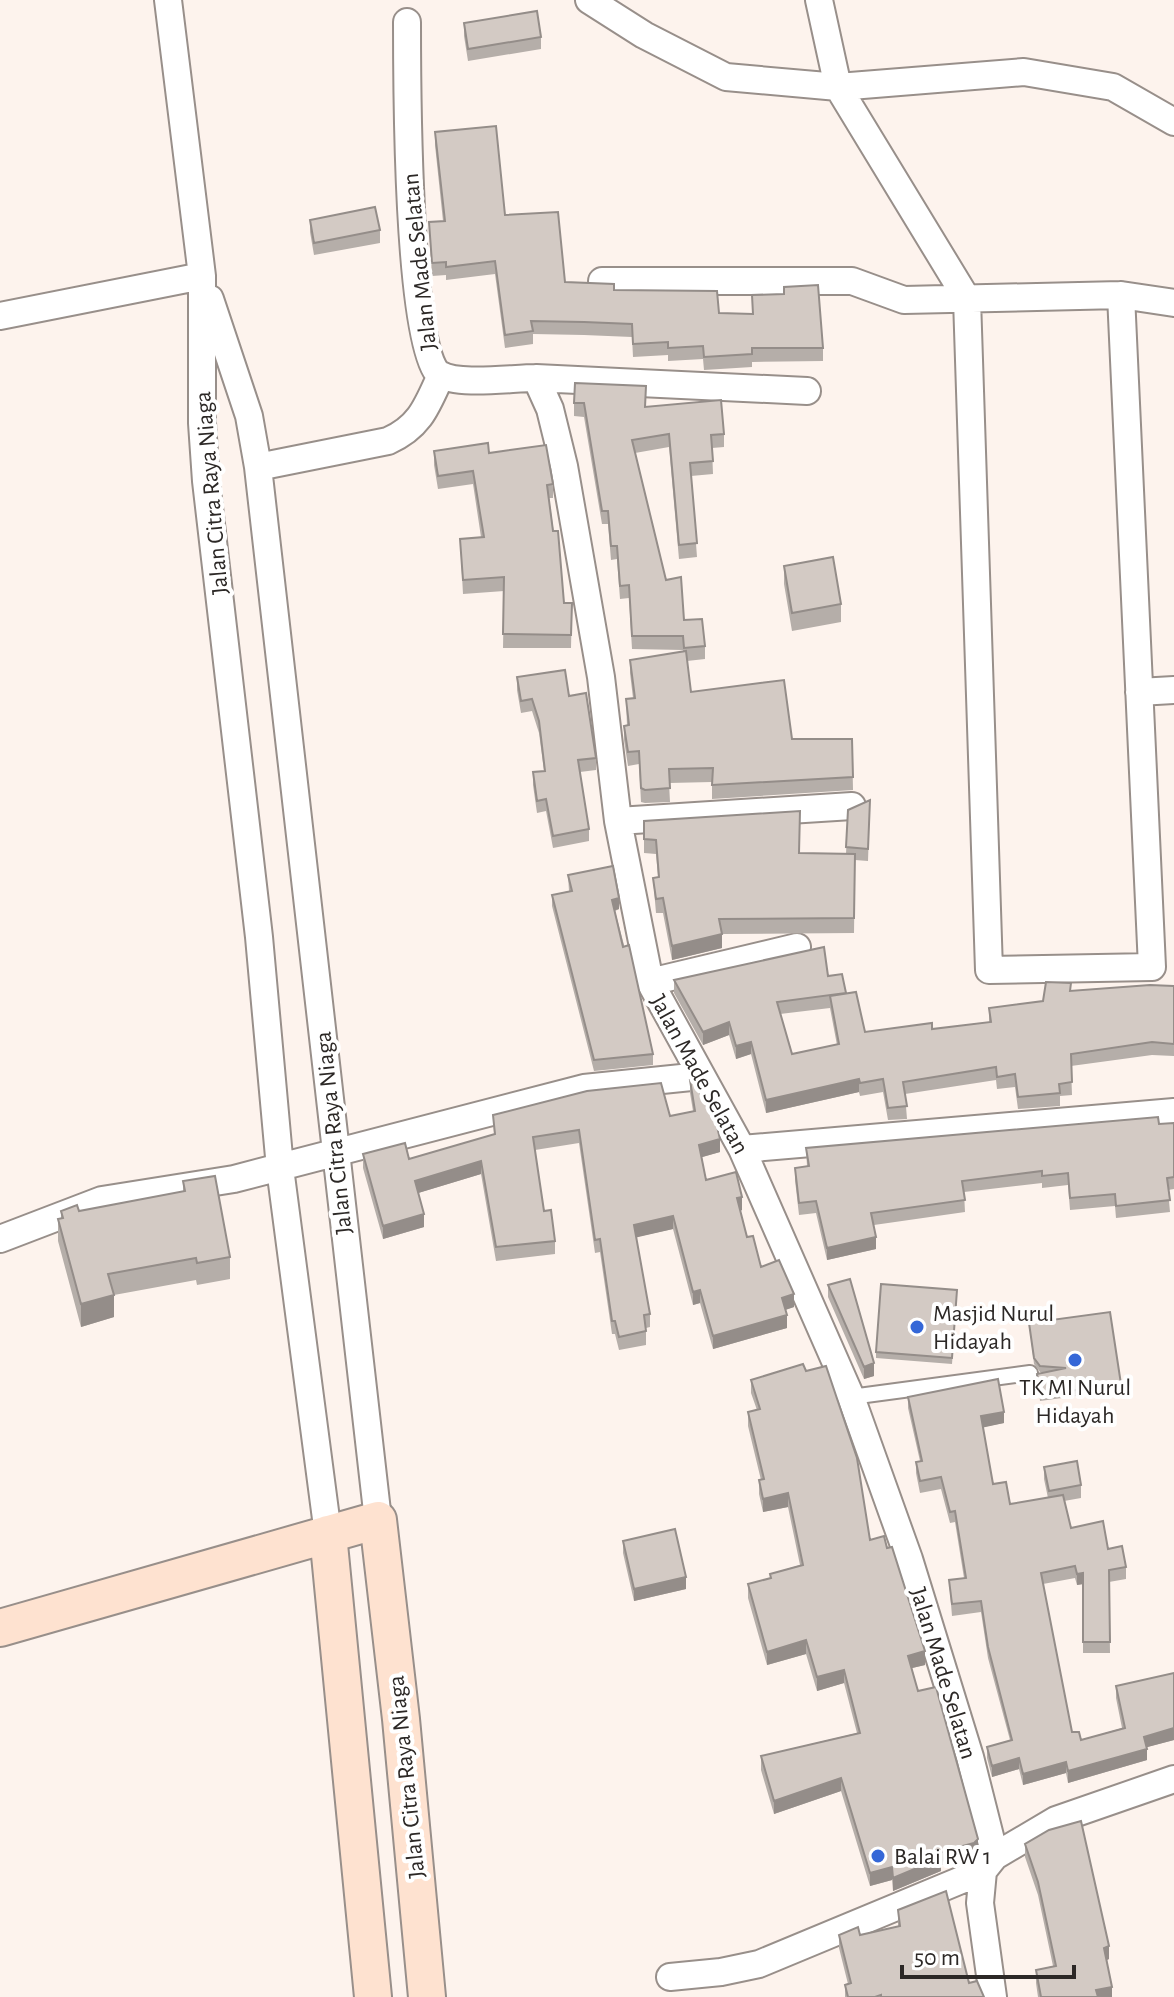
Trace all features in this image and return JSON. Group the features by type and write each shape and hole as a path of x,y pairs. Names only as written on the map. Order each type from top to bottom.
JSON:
{"street":[{"name":"Jalan Citra Raya Niaga","path":"168,0 202,276 202,423 206,481 259,937 280,1168 328,1534 373,1997"},
{"path":"589,0 644,35 726,77 838,87 1024,72 1113,87 1174,122"},
{"path":"819,0 838,87 967,299 989,970 1152,967 1121,295"},
{"name":"Jalan Made Selatan","path":"407,22 407,153 421,325 430,361 441,375 461,380 536,378 550,409 601,677 618,821 650,982 742,1149 851,1397 913,1574 970,1757 989,1863 980,1903 993,1997"},
{"name":"Jalan Citra Raya Niaga","path":"202,276 249,416 258,467 401,1719 427,1997"},
{"path":"0,316 202,276"},
{"path":"602,281 852,281 904,300 1121,295 1174,303"},
{"path":"258,467 388,441 406,433 420,421 441,375"},
{"path":"536,378 807,391"},
{"path":"1139,692 1174,690"},
{"path":"618,821 852,806"},
{"path":"650,982 797,947"},
{"path":"0,1239 102,1200 234,1179 584,1088 701,1076"},
{"path":"742,1149 1174,1112"},
{"path":"0,1628 378,1520"},
{"path":"670,1977 721,1972 759,1964 989,1863 1056,1820 1174,1779"}],"lane":[{"path":"851,1397 1030,1373"}],"building":[{"path":"537,11 541,37 468,49 464,23"},
{"path":"496,126 505,215 558,212 565,282 614,284 614,290 717,291 719,313 753,314 752,295 784,294 784,287 818,285 823,348 752,348 752,354 704,357 703,346 668,348 668,342 633,344 632,324 584,322 531,321 533,331 505,335 495,261 446,267 446,262 432,263 429,222 445,221 435,132"},
{"path":"375,207 380,230 314,243 310,220"},
{"path":"575,383 646,386 645,407 721,400 724,434 711,435 713,461 690,463 697,543 679,545 669,434 632,440 666,580 681,577 684,620 702,619 705,646 684,648 683,636 632,636 629,585 620,586 617,546 611,546 608,511 602,511 584,403 574,403"},
{"path":"488,443 489,453 546,445 553,484 547,485 553,531 558,531 564,603 572,603 571,635 503,634 504,577 463,580 460,539 484,537 473,471 438,476 434,451"},
{"path":"833,557 841,604 792,613 784,566"},
{"path":"686,651 691,692 784,680 792,739 852,739 853,777 712,785 713,768 669,769 670,788 641,788 639,751 628,752 624,726 629,725 626,699 635,698 630,660"},
{"path":"565,670 569,696 586,693 596,758 578,760 589,829 553,836 546,799 537,801 533,772 545,771 539,721 532,699 521,701 517,677"},
{"path":"870,800 868,849 846,847 848,810"},
{"path":"800,811 799,853 855,854 854,918 719,919 722,934 672,946 663,898 656,899 653,878 659,877 656,840 644,839 644,821"},
{"path":"613,866 619,898 612,900 623,947 629,945 653,1054 594,1060 552,895 572,891 568,875"},
{"path":"824,947 828,976 842,974 846,993 777,1002 792,1054 839,1044 830,996 856,992 865,1032 932,1023 932,1029 991,1022 989,1008 1043,1001 1046,982 1071,983 1070,991 1174,986 1174,1044 1152,1042 1071,1054 1072,1082 1059,1084 1060,1093 1018,1097 1015,1074 997,1077 996,1067 903,1082 907,1106 888,1108 883,1079 860,1083 859,1079 766,1100 751,1042 736,1046 729,1022 703,1032 674,980"},
{"path":"690,1080 693,1080 716,1122 720,1139 699,1145 706,1180 736,1172 742,1197 737,1198 747,1237 753,1236 761,1267 779,1260 794,1294 782,1298 787,1315 713,1336 700,1290 693,1292 673,1216 634,1225 650,1314 644,1315 646,1331 619,1337 615,1321 612,1321 600,1239 595,1240 579,1130 533,1137 544,1211 551,1210 555,1241 496,1247 481,1161 415,1181 424,1214 383,1226 363,1154 405,1143 409,1159 495,1134 493,1115 587,1091 661,1083 670,1116 695,1111"},
{"path":"1158,1117 1159,1124 1174,1123 1174,1177 1167,1178 1170,1200 1116,1206 1115,1194 1070,1198 1068,1173 1042,1176 1042,1171 962,1181 965,1200 871,1213 876,1237 827,1248 816,1201 799,1203 795,1168 809,1166 806,1148"},
{"path":"215,1176 230,1257 197,1263 196,1258 108,1274 114,1295 81,1304 58,1219 63,1218 61,1211 77,1205 79,1211 185,1191 183,1181"},
{"path":"850,1279 874,1363 864,1367 828,1285"},
{"name":"Masjid Nurul Hidayah","path":"881,1284 957,1290 952,1358 876,1352"},
{"name":"TK MI Nurul Hidayah","path":"1110,1312 1121,1384 1040,1395 1037,1374 1066,1368 1040,1366 1034,1358 1029,1323"},
{"path":"803,1364 806,1371 826,1366 857,1458 870,1540 884,1536 887,1548 892,1547 925,1651 908,1656 918,1691 936,1687 978,1839 974,1843 940,1852 941,1858 893,1878 892,1867 870,1873 841,1778 774,1801 761,1756 860,1733 844,1670 817,1677 806,1640 767,1652 748,1584 803,1565 788,1493 763,1499 759,1480 764,1479 748,1412 760,1409 751,1380"},
{"path":"998,1379 1004,1412 981,1416 993,1484 1006,1482 1010,1504 1063,1495 1071,1528 1103,1521 1108,1549 1122,1546 1126,1567 1109,1570 1110,1642 1083,1642 1083,1573 1077,1574 1075,1566 1041,1573 1072,1732 1079,1732 1081,1740 1125,1728 1116,1686 1174,1673 1174,1728 1144,1737 1147,1749 1068,1771 1066,1762 1023,1774 1019,1758 992,1766 987,1747 1012,1740 988,1647 981,1601 952,1604 949,1580 966,1578 955,1511 950,1512 941,1477 920,1481 916,1462 922,1461 908,1397"},
{"path":"1077,1461 1081,1485 1049,1491 1044,1467"},
{"path":"675,1529 686,1577 634,1589 623,1541"},
{"path":"1081,1821 1109,1946 1104,1948 1112,1987 1096,1990 1098,1997 1041,1997 1036,1970 1056,1966 1038,1882 1025,1844 1049,1830"},
{"path":"946,1891 969,1983 977,1981 984,1997 848,1997 845,1985 851,1983 839,1935 858,1927 860,1935 900,1926 898,1910"}],"place":[{"name":"Masjid Nurul Hidayah","path":"917,1327"},
{"name":"TK MI Nurul Hidayah","path":"1075,1360"},
{"name":"Balai RW 1","path":"878,1856"}]}
